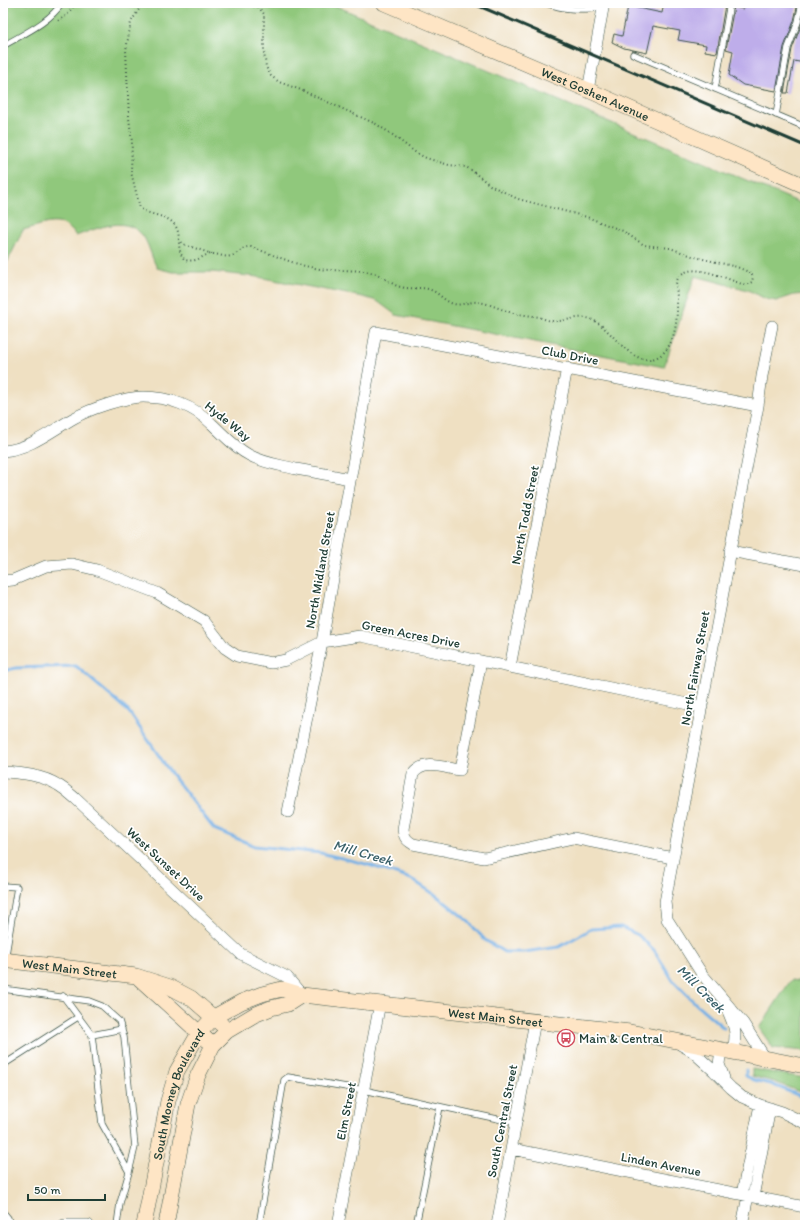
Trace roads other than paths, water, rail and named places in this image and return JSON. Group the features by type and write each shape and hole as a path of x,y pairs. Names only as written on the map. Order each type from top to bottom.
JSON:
{"street":[{"name":"West Goshen Avenue","path":"384,3 588,90 805,186"},
{"path":"588,90 603,6"},
{"name":"North Fairway Street","path":"765,1058 744,1023 702,974 667,919 665,902 772,326"},
{"name":"Club Drive","path":"376,332 758,406"},
{"name":"North Midland Street","path":"288,812 322,642 376,332"},
{"name":"North Todd Street","path":"510,667 566,368"},
{"name":"Hyde Way","path":"3,451 26,446 75,417 116,401 143,397 171,400 189,407 211,423 230,442 250,456 272,464 350,479"},
{"path":"730,551 805,565"},
{"name":"Green Acres Drive","path":"3,581 13,580 46,566 72,564 97,570 157,593 204,621 225,648 237,656 271,663 292,657 322,642 360,636 702,707"},
{"path":"481,661 460,770 430,765 422,766 413,774 403,829 404,836 408,841 413,844 484,858 573,838 672,858"},
{"name":"West Sunset Drive","path":"3,772 18,772 44,778 64,789 241,954 287,977 302,995"},
{"name":"West Main Street","path":"4,960 136,976 170,987 191,998 227,1030"},
{"name":"West Main Street","path":"136,976 213,1045"},
{"name":"West Main Street","path":"214,1017 241,1002 262,994 282,989 302,995 630,1032 805,1066"},
{"path":"213,1045 227,1030 254,1015 271,1008 288,1004 302,995"},
{"name":"North Fairway Street","path":"723,999 735,1029 736,1038 727,1051 720,1068 723,1076 731,1088"},
{"name":"Elm Street","path":"338,1225 380,1003"},
{"name":"South Mooney Boulevard","path":"144,1225 168,1101 177,1071 199,1033 214,1017"},
{"name":"South Central Street","path":"499,1225 535,1021"},
{"path":"671,1040 692,1052 742,1097 765,1107 782,1112 805,1123"},
{"name":"South Mooney Boulevard","path":"166,1225 188,1104 198,1075 213,1045"},
{"path":"742,1225 765,1107"},
{"name":"Linden Avenue","path":"512,1149 805,1207"},
{"path":"64,1225 88,1225"}],"lane":[{"path":"3,46 43,22 52,15 62,3"},
{"path":"546,3 568,10 603,6"},
{"path":"715,89 730,3"},
{"path":"776,115 788,48 798,22 802,3"},
{"path":"633,54 805,127"},
{"path":"3,886 17,887 4,960"},
{"path":"3,989 63,996 89,1001 102,1006 119,1021 124,1037 134,1147 129,1172 120,1203 117,1225"},
{"path":"63,996 92,1034 102,1124 129,1172"},
{"path":"3,1065 78,1017"},
{"path":"92,1034 122,1029"},
{"path":"258,1225 284,1080 288,1077 364,1090 517,1123"},
{"path":"416,1225 440,1107"},
{"path":"3,1212 8,1218 9,1225"}],"waterway":[{"name":"Mill Creek","path":"3,671 16,668 76,666 129,712 170,772 214,829 255,846 321,853 366,864 411,879 437,896 467,920 485,940 504,952 524,952 559,947 591,929 621,927 638,935 654,950 674,982 696,1004 724,1028"},
{"name":"Mill Creek","path":"746,1070 746,1076 754,1080 771,1084 805,1098"}],"railway":[{"path":"472,3 805,146"}],"place":[{"name":"Main & Central","path":"566,1038"}]}
